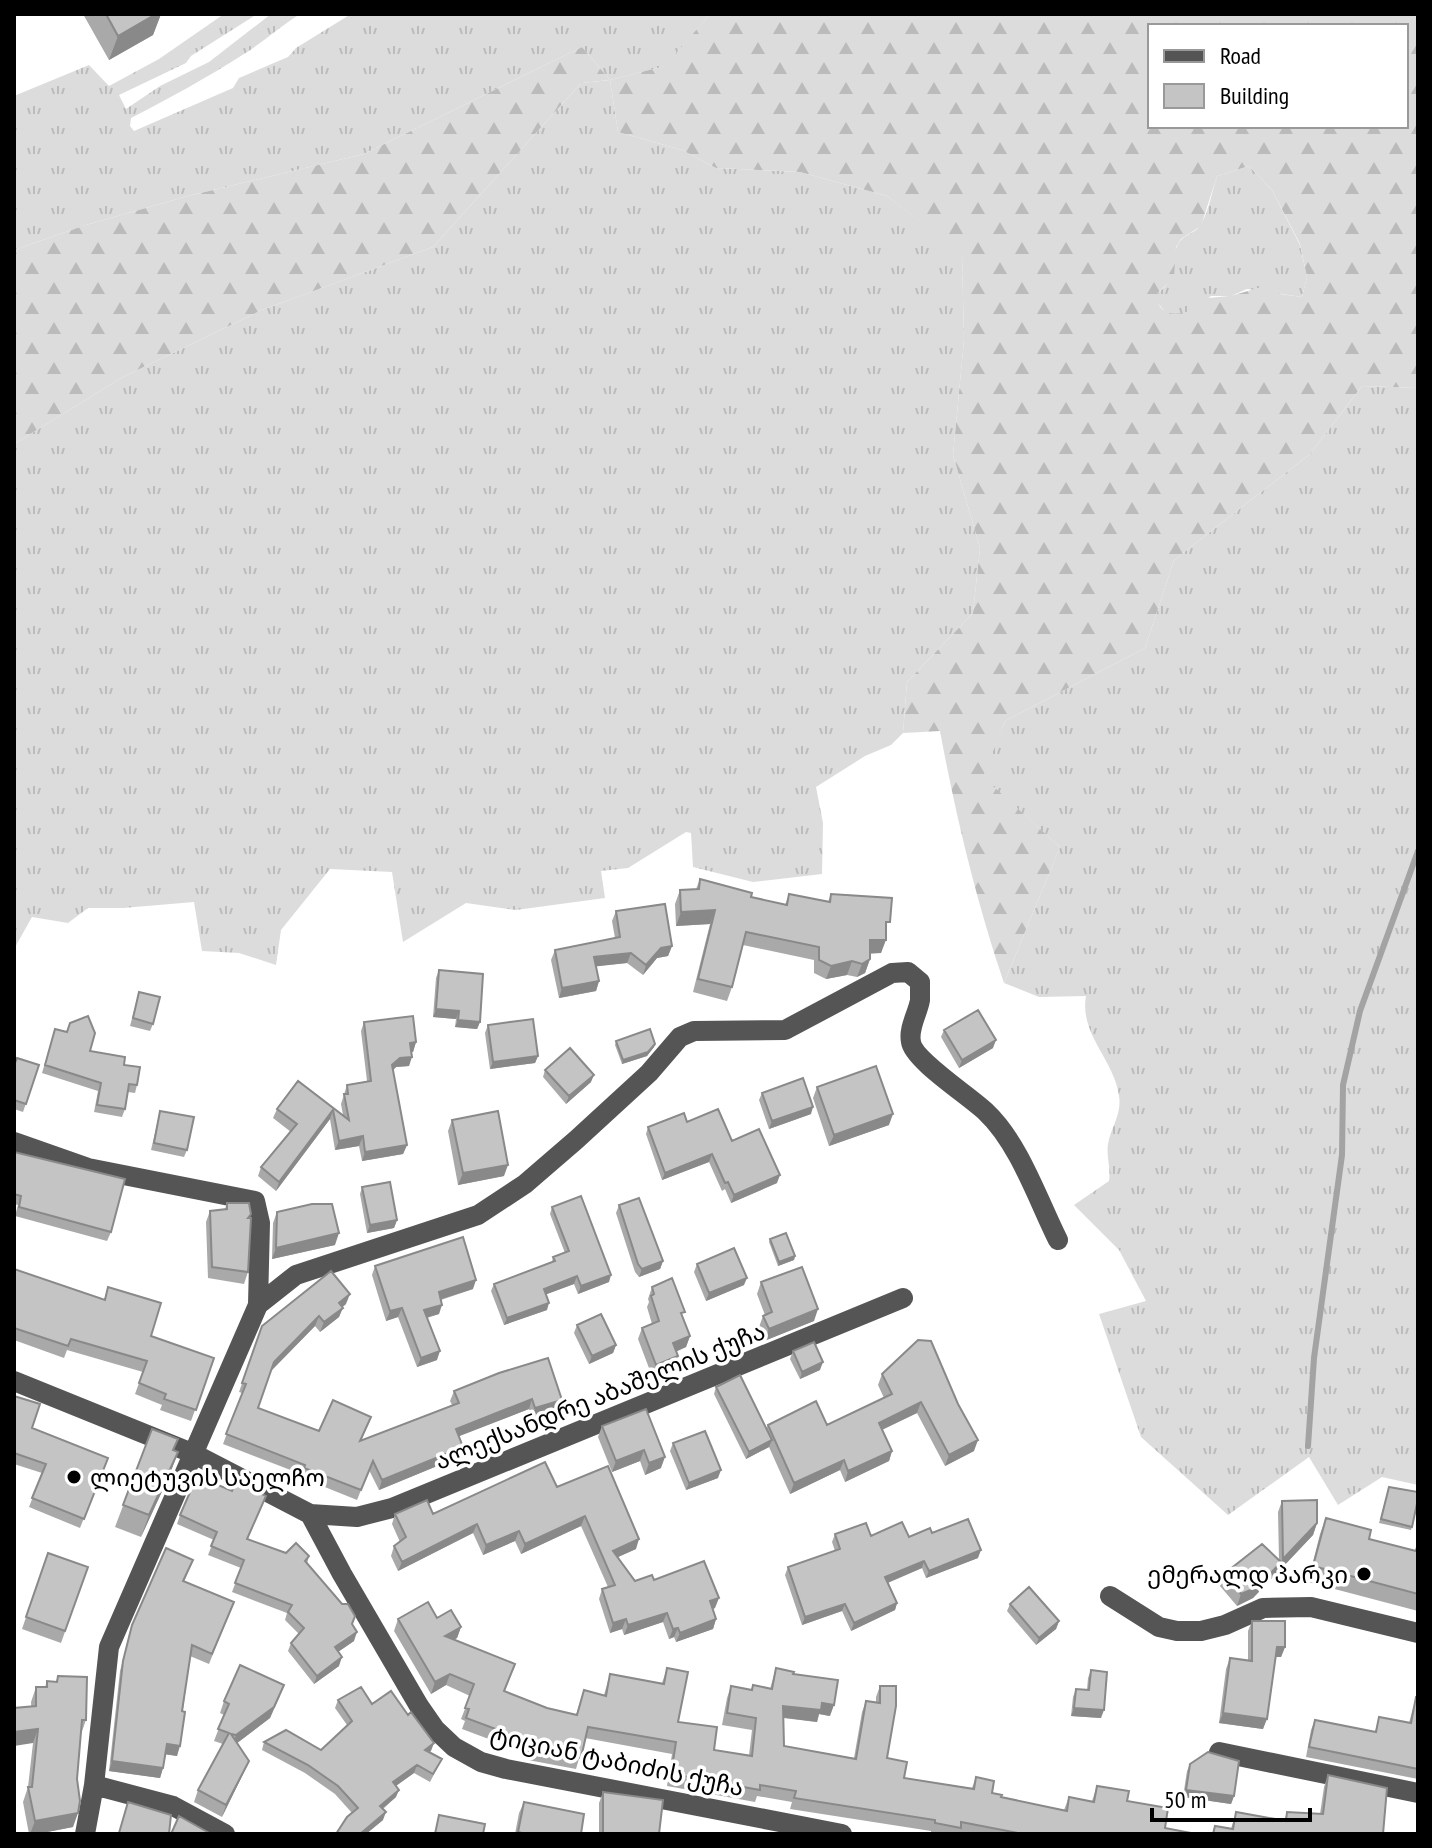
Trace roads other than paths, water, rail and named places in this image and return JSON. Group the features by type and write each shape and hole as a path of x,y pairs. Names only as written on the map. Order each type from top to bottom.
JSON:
{"street":[{"path":"258,1305 296,1275 478,1215 525,1184 576,1140 649,1073 680,1037 694,1031 785,1030 892,973 908,972 920,982 920,1000 910,1039 912,1047 989,1113 1022,1165 1058,1240"},
{"path":"14,1142 88,1168 255,1201 260,1223 258,1305 109,1647 94,1785 85,1834"},
{"name":"ალექსანდრე აბაშელის ქუჩა","path":"310,1514 357,1517 392,1508 547,1447 903,1298"},
{"path":"14,1381 192,1453 310,1514"},
{"name":"ტიციან ტაბიძის ქუჩა","path":"310,1514 419,1706 435,1729 454,1747 481,1762 506,1769 842,1834"},
{"path":"1110,1596 1159,1627 1177,1631 1201,1631 1225,1625 1263,1608 1311,1607 1418,1633"},
{"path":"1219,1752 1418,1793"},
{"path":"94,1785 173,1806 225,1834"}],"waterway":[{"path":"1308,1446 1314,1358 1342,1155 1343,1085 1360,1011 1418,851"}],"place":[{"name":"ლიეტუვის საელჩო","path":"74,1477"},
{"name":"ემერალდ პარკი","path":"1364,1574"}]}
